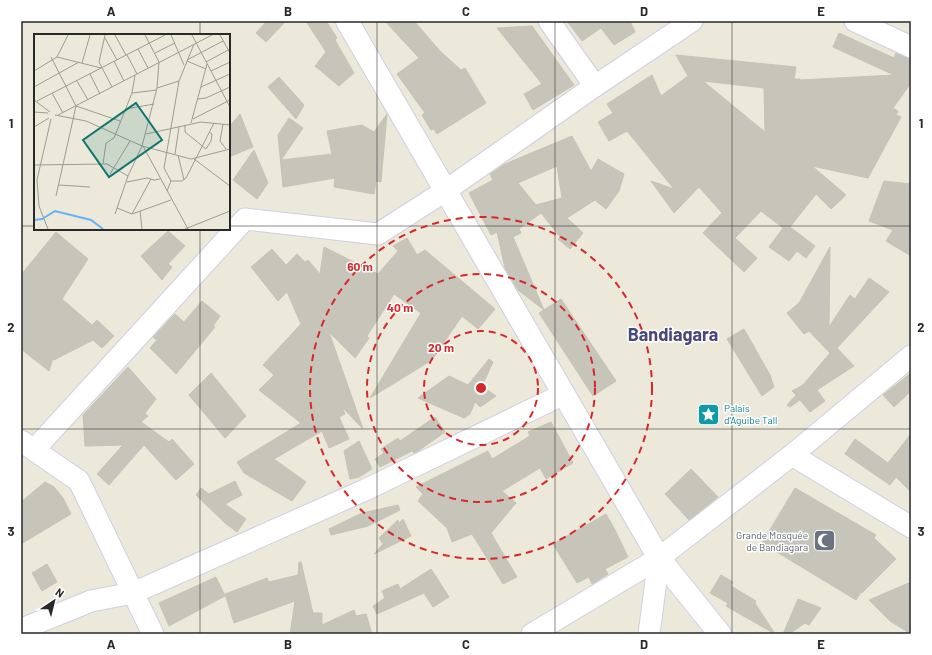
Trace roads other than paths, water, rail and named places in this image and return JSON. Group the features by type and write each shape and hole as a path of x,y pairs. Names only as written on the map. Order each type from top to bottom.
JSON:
{"main road":[{"path":"347,21 659,558 720,634"}],"street":[{"path":"549,21 595,86"},
{"path":"153,634 79,481 27,446 245,219 378,234 445,191 595,86 692,21"},
{"path":"855,21 911,47"},
{"path":"532,634 659,558 792,455 911,356"},
{"path":"27,627 91,601 134,594 365,490 564,394"},
{"path":"792,455 911,527"},
{"path":"649,634 659,558"}],"place":[{"name":"Palais d'Aguibe Tall","path":"709,414"},
{"name":"Grande Mosquée de Bandiagara","path":"824,541"}],"district":[{"name":"Bandiagara","path":"673,335"}]}
